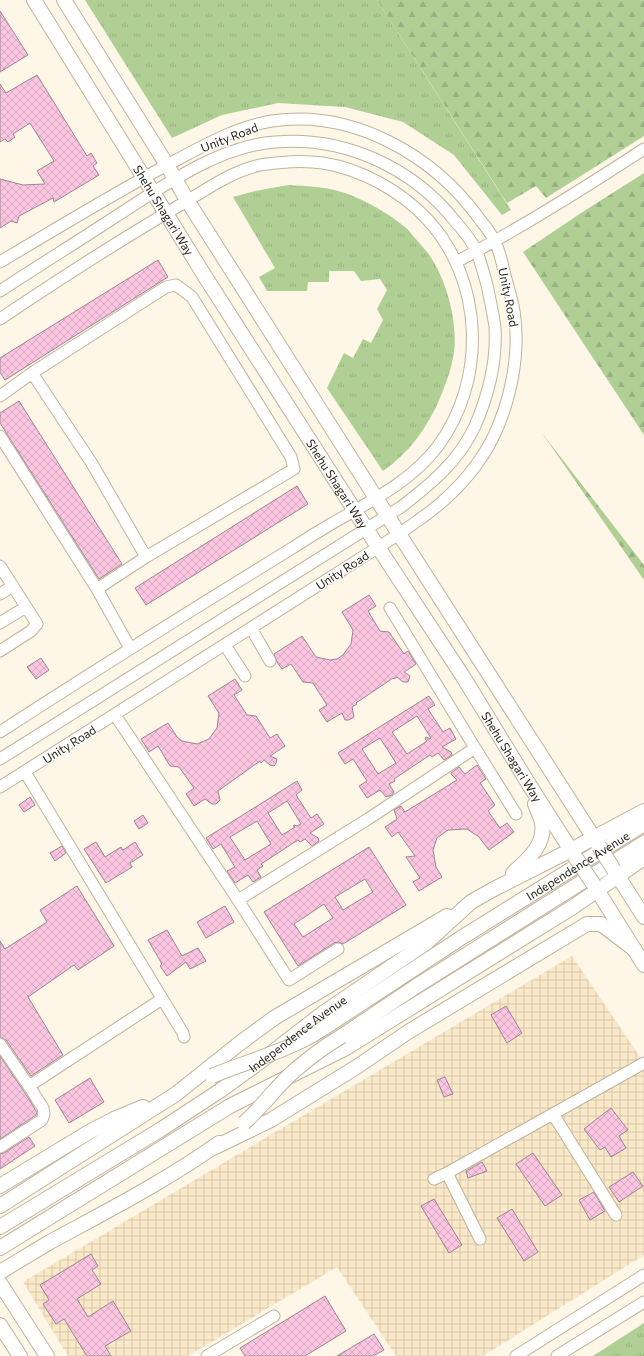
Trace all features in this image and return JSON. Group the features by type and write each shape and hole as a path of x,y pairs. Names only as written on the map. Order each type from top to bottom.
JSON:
{"main road":[{"name":"Shehu Shagari Way","path":"34,0 206,278 378,547 462,675 530,786 596,887 644,965"},
{"name":"Shehu Shagari Way","path":"64,0 387,516 644,917"},
{"path":"492,890 528,860 540,842 542,827 541,819 530,786"},
{"name":"Independence Avenue","path":"0,1227 160,1130 221,1090 323,1013 426,943 472,902 492,890 574,854 644,811"},
{"name":"Independence Avenue","path":"210,1072 286,1048 307,1038 461,938 644,824"},
{"name":"Independence Avenue","path":"0,1280 49,1243 113,1208 248,1127 261,1108 294,1072 327,1045 644,843"},
{"name":"Independence Avenue","path":"0,1248 230,1106 346,1048 573,907 596,887 616,873 644,858"},
{"path":"0,1206 210,1072 240,1043 274,1018 472,902"},
{"path":"248,1127 271,1120 358,1066 408,1032 587,924 601,924 634,949"},
{"path":"0,1186 89,1132 176,1094"},
{"path":"0,1280 47,1356"},
{"path":"0,1325 20,1356"}],"street":[{"name":"Unity Road","path":"0,262 167,165 193,151 245,128 272,121 326,121 378,136 405,150 433,170 460,194 496,242 514,311 516,332 513,376 499,424 489,445 462,483 442,502 399,534 0,787"},
{"name":"Unity Road","path":"0,291 176,179 221,156 248,146 274,142 301,141 332,145 370,156 396,169 421,186 445,209 462,229 476,252 489,294 495,330 490,384 474,427 461,450 447,468 425,488 387,516 0,759"},
{"path":"456,262 496,242 644,149"},
{"path":"0,319 166,213 231,176 258,166 286,162 322,163 354,171 384,185 408,202 428,219 443,239 456,262 463,282 472,320 473,342 471,366 467,386 452,423 439,445 424,463 405,479 356,511 332,523 130,648 0,732"},
{"path":"0,396 32,373 166,287 176,285 192,297 291,457 294,469 146,557 97,589"},
{"path":"32,373 91,462 146,557"},
{"path":"0,436 97,589 130,648"},
{"path":"0,566 37,624 31,631 0,651"},
{"path":"0,594 13,586"},
{"path":"0,623 26,607"},
{"path":"390,608 516,814"},
{"path":"251,628 270,661"},
{"path":"225,645 246,676"},
{"path":"115,715 238,900 289,980 338,949"},
{"path":"238,900 368,819 475,748"},
{"path":"24,772 183,1033 184,1037"},
{"path":"29,1086 162,999"},
{"path":"0,1044 43,1108 44,1114 42,1120 0,1147"},
{"path":"434,1180 644,1063"},
{"path":"554,1114 616,1214"},
{"path":"448,1173 480,1239"},
{"path":"516,1356 644,1275"},
{"path":"557,1356 644,1302"},
{"path":"207,1356 274,1316"}],"shaded area":[{"path":"572,956 644,1063 644,1255 483,1356 396,1356 337,1267 188,1356 68,1356 23,1282"}],"green space":[{"path":"85,0 377,0 511,210 502,215 454,155 403,122 345,107 278,103 222,115 172,138"},
{"path":"377,0 644,0 644,136 546,198 536,186 507,203"},
{"path":"644,173 644,435 523,252"},
{"path":"288,185 318,187 341,192 378,208 406,228 427,252 434,262 445,286 452,313 455,340 453,358 447,381 430,419 417,439 401,456 383,471 327,388 344,353 353,358 363,339 371,343 383,320 377,309 387,290 380,279 361,281 354,271 329,271 329,282 308,282 307,291 267,291 259,277 275,268 233,197"},
{"path":"542,433 644,565 644,580"},
{"path":"644,1323 644,1356 593,1356"}],"building":[{"path":"0,11 28,55 0,72"},
{"path":"37,75 87,156 91,153 97,163 93,166 99,175 54,202 53,198 19,216 17,223 11,221 0,228 0,179 23,185 45,184 37,171 54,161 30,123 13,134 15,137 8,142 5,139 0,142 0,84 6,93"},
{"path":"158,260 168,277 5,380 0,372 0,358"},
{"path":"19,401 122,564 99,579 0,423 0,413"},
{"path":"297,486 308,504 146,605 135,588"},
{"path":"369,595 376,606 368,611 380,631 389,632 404,654 408,651 416,664 404,672 410,676 408,682 403,682 397,677 394,679 393,678 352,707 354,717 349,720 345,720 342,713 327,722 319,710 327,705 313,683 303,682 291,664 282,669 274,654 302,636 316,657 330,660 337,659 343,655 351,644 353,630 342,612"},
{"path":"41,658 49,670 36,679 27,667"},
{"path":"235,679 242,690 234,695 247,715 256,716 270,738 277,734 285,746 270,756 277,759 274,766 270,765 264,760 261,763 260,761 218,791 220,800 216,804 212,804 205,799 194,806 186,794 194,788 179,767 170,766 158,746 149,752 141,739 168,723 177,737 182,741 197,744 209,739 217,728 219,713 208,696"},
{"path":"429,696 435,705 428,709 443,732 450,728 456,739 442,747 451,752 452,755 444,760 438,753 432,757 430,755 394,779 395,781 389,784 394,792 392,795 386,797 380,790 367,798 359,786 367,781 353,759 345,764 338,753","holes":["417,716 431,738 426,737 425,739 427,741 407,754 392,732","380,738 396,763 378,774 362,749"]},
{"path":"477,765 486,779 480,783 495,805 488,811 500,828 507,823 514,832 489,850 479,837 467,829 448,830 437,838 433,850 436,867 442,877 419,891 413,882 420,878 406,857 415,856 398,832 392,837 385,827 397,819 394,810 401,806 405,812 457,780 451,773 459,767 465,774"},
{"path":"297,781 302,790 296,795 311,818 317,814 324,824 310,833 318,838 319,841 312,846 305,839 300,842 298,840 261,864 263,866 257,870 261,877 253,882 248,875 235,883 227,871 235,867 221,844 213,849 206,838","holes":["287,801 301,824 297,826 294,825 293,826 295,827 282,835 268,813","257,821 271,844 245,860 230,837"]},
{"path":"30,797 35,805 24,812 19,805"},
{"path":"143,815 148,823 139,829 134,821"},
{"path":"96,842 105,857 121,847 123,850 135,842 143,855 130,863 132,867 106,883 84,849"},
{"path":"62,846 66,853 55,861 50,853"},
{"path":"369,847 406,905 343,944 338,942 334,943 298,966 264,912","holes":["365,879 373,892 343,910 335,897","324,904 333,918 303,937 294,924"]},
{"path":"77,886 114,946 78,970 74,965 28,997 63,1055 31,1076 6,1040 0,1037 0,941 5,949 47,922 40,910"},
{"path":"225,906 234,922 206,938 197,922"},
{"path":"167,930 182,956 198,948 206,961 190,969 186,962 167,976 160,966 162,964 148,940"},
{"path":"506,1006 522,1033 507,1043 491,1015"},
{"path":"0,1056 37,1113 0,1139"},
{"path":"445,1077 453,1094 444,1097 437,1080"},
{"path":"90,1078 104,1102 69,1123 55,1100"},
{"path":"611,1108 628,1130 619,1136 626,1148 611,1157 605,1147 600,1150 584,1129"},
{"path":"29,1137 35,1146 0,1169 0,1154"},
{"path":"533,1153 562,1195 545,1206 516,1164"},
{"path":"482,1162 487,1171 468,1178 466,1171"},
{"path":"633,1172 643,1186 619,1202 609,1187"},
{"path":"594,1192 605,1211 590,1220 579,1200"},
{"path":"434,1199 462,1245 449,1253 421,1206"},
{"path":"512,1209 538,1252 524,1261 497,1218"},
{"path":"91,1254 98,1266 92,1270 101,1284 77,1299 88,1317 113,1301 131,1331 105,1346 111,1356 87,1356 64,1319 56,1324 43,1304 49,1300 40,1285"},
{"path":"325,1296 346,1331 305,1356 245,1356 240,1348"},
{"path":"374,1334 384,1350 373,1356 337,1356"}]}
